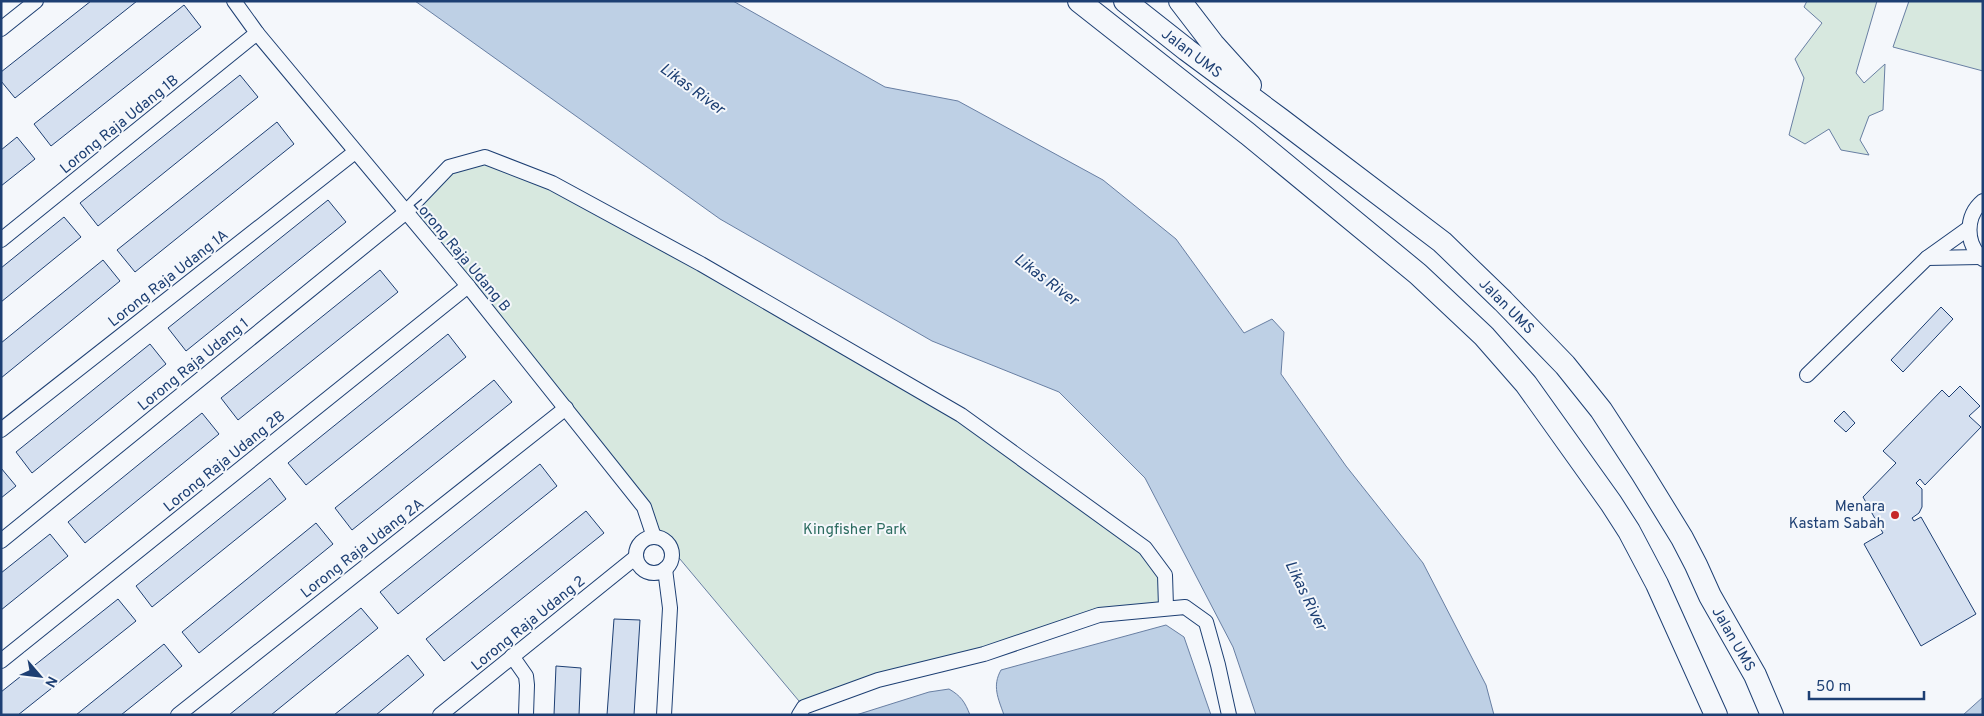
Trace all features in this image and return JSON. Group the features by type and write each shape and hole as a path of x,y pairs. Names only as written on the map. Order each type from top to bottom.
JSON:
{"highway":[{"name":"Jalan UMS","path":"1079,1 1248,134 1418,274 1484,336 1526,384 1601,487 1629,531 1657,584 1716,715"},
{"name":"Jalan UMS","path":"1125,1 1442,242 1565,365 1601,410 1682,538 1710,596 1755,675 1772,715"},
{"path":"1180,1 1213,44 1280,119"}],"street":[{"path":"1,30 36,1"},
{"name":"Lorong Raja Udang B","path":"234,1 257,33 405,213 468,286 644,507 654,537"},
{"name":"Lorong Raja Udang 1B","path":"1,240 257,33"},
{"name":"Lorong Raja Udang 1A","path":"1,430 355,152"},
{"name":"Lorong Raja Udang 1","path":"1,541 405,213 449,167 485,157 552,183 701,264 961,415 1145,548 1165,575 1166,607"},
{"path":"1981,258 1971,244 1969,228 1972,214 1983,201"},
{"path":"1807,375 1928,258 1969,228"},
{"path":"1928,258 1981,258"},
{"name":"Lorong Raja Udang 2B","path":"1,661 468,286"},
{"name":"Lorong Raja Udang 2A","path":"178,715 566,408"},
{"path":"654,537 664,540 671,548 671,560 665,569 653,573 642,568 636,557 637,547 644,539 654,537"},
{"name":"Lorong Raja Udang 2","path":"440,715 636,557"},
{"path":"664,715 670,608 665,569"},
{"path":"799,715 804,707 878,680 984,654 1099,615 1185,606 1206,622 1218,664 1229,715"},
{"path":"512,656 526,676 526,715"}],"green space":[{"path":"1807,1 1877,1 1856,73 1864,83 1885,64 1883,110 1869,116 1860,140 1869,155 1841,150 1829,129 1805,144 1789,135 1804,78 1795,59 1822,23 1804,7"},
{"path":"1909,1 1983,1 1983,71 1893,47"},
{"name":"Kingfisher Park","path":"485,157 552,183 961,415 1121,531 1165,575 1166,607 1099,615 804,707 664,540 654,537 644,507 405,213 449,167"}],"water":[{"name":"Likas River","path":"415,1 733,1 885,87 958,101 1103,180 1176,239 1244,333 1272,319 1284,332 1281,374 1346,466 1423,563 1486,685 1494,715 1256,715 1233,647 1145,478 1059,392 932,341 720,219"},
{"path":"1166,625 1184,637 1211,715 1004,715 996,687 1001,670"},
{"path":"949,689 962,700 970,715 856,715 929,692"},
{"path":"1983,697 1983,715 1963,715"}],"building":[{"path":"91,1 137,1 15,98 1,81 1,72"},
{"path":"184,5 201,27 51,146 34,124"},
{"path":"240,75 258,97 98,226 80,203"},
{"path":"277,122 294,144 135,272 117,250"},
{"path":"17,137 35,159 1,186 1,150"},
{"path":"328,200 346,222 186,351 168,328"},
{"path":"64,217 81,237 1,302 1,268"},
{"path":"103,260 120,281 1,378 1,343"},
{"path":"380,270 398,292 238,420 221,398"},
{"path":"1941,307 1953,319 1903,372 1891,360"},
{"path":"448,334 466,357 306,485 288,463"},
{"path":"150,344 166,364 32,473 16,452"},
{"path":"494,380 512,402 352,530 335,508"},
{"name":"Menara Kastam Sabah","path":"1960,386 1980,406 1969,416 1981,427 1925,485 1920,479 1916,483 1922,489 1922,507 1919,513 1912,518 1914,521 1921,517 1976,614 1921,646 1864,544 1883,533 1863,497 1896,463 1883,451 1942,390 1949,397"},
{"path":"1844,411 1855,423 1846,432 1834,421"},
{"path":"202,413 219,434 85,543 68,522"},
{"path":"540,464 557,486 398,614 380,592"},
{"path":"1,468 16,486 1,498"},
{"path":"270,478 286,499 152,607 136,586"},
{"path":"586,511 604,533 444,661 426,639"},
{"path":"316,523 333,544 199,653 182,632"},
{"path":"50,534 68,556 1,610 1,573"},
{"path":"118,599 136,621 18,715 1,715 1,692"},
{"path":"361,608 378,628 271,715 229,715"},
{"path":"614,619 640,620 634,715 607,715"},
{"path":"164,644 182,666 121,715 76,715"},
{"path":"408,655 424,675 376,715 334,715"},
{"path":"556,666 581,668 579,715 554,715"}],"place":[{"name":"Menara Kastam Sabah","path":"1895,515"}]}
